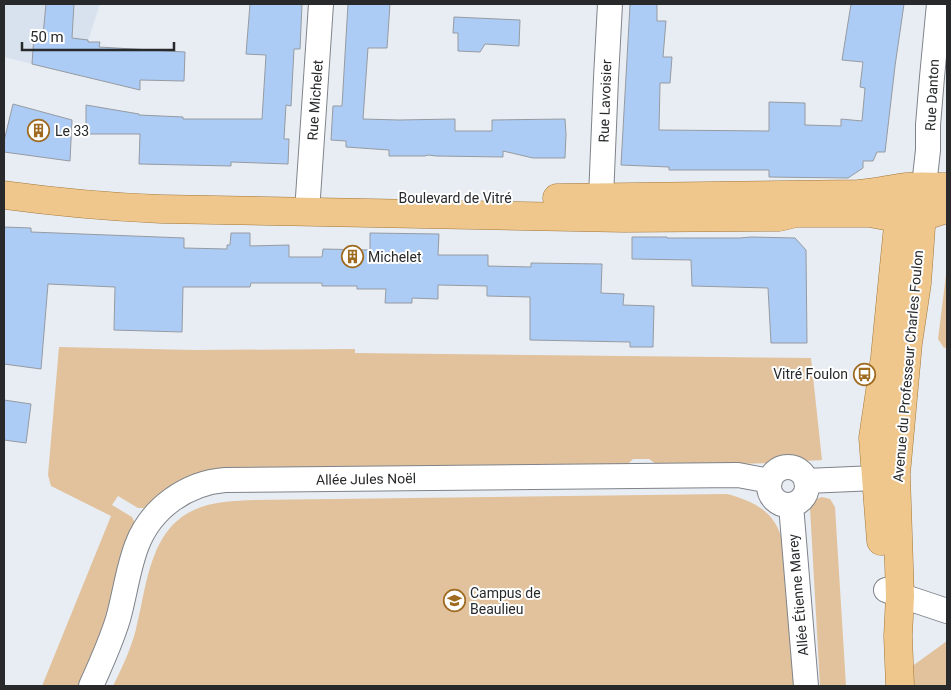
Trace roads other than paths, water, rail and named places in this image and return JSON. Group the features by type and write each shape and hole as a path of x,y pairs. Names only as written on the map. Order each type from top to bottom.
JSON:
{"main road":[{"name":"Boulevard de Vitré","path":"4,181 94,192 230,198 601,198 858,194 926,187"},
{"path":"923,214 926,187"},
{"name":"Boulevard de Vitré","path":"4,195 78,204 171,210 624,218 780,218 796,213 870,213 886,216 923,214"},
{"name":"Avenue du Professeur Charles Foulon","path":"900,676 890,636 893,593 886,476 917,283 923,214"},
{"name":"Avenue du Professeur Charles Foulon","path":"886,476 873,438 884,364 923,214"}],"street":[{"name":"Rue Michelet","path":"308,197 321,4"},
{"name":"Rue Lavoisier","path":"601,198 610,4"},
{"name":"Rue Danton","path":"926,187 928,125 939,4"},
{"path":"782,468 794,468 804,476 806,482 807,488 802,499 797,503 785,505 779,503 771,494 770,481 777,471 782,468"},
{"name":"Allée Jules Noël","path":"91,686 117,622 132,559 142,533 160,510 173,499 195,486 222,480 738,475 770,481"},
{"path":"806,482 886,476"},
{"name":"Allée Étienne Marey","path":"791,504 806,686"},
{"path":"893,593 947,611"}],"place":[{"name":"Le 33","path":"39,131"},
{"name":"Michelet","path":"352,257"},
{"name":"Vitré Foulon","path":"864,374"},
{"name":"Campus de Beaulieu","path":"454,601"}]}
